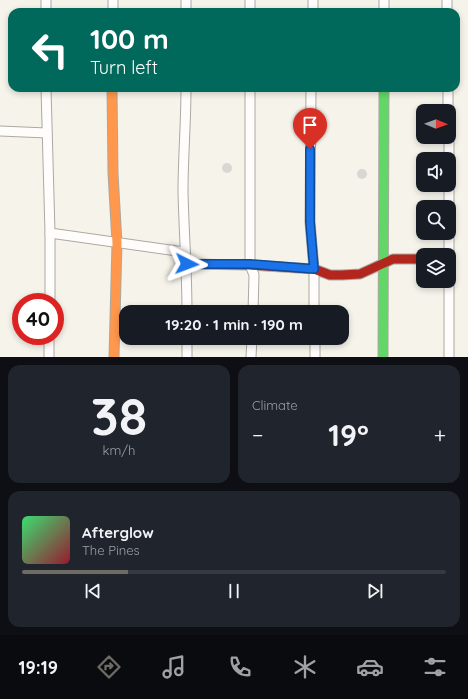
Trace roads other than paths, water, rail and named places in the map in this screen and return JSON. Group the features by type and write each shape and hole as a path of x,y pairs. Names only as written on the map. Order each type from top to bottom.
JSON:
{"street":[{"path":"46,92 50,293"},
{"path":"112,92 113,173 117,243 114,357"},
{"path":"186,92 183,190 184,252 187,264 187,305"},
{"path":"250,92 250,264 254,275 253,305"},
{"path":"311,92 310,222 314,269 314,305"},
{"path":"383,357 382,264 384,92"},
{"path":"448,92 448,104"},
{"path":"0,131 47,133"},
{"path":"449,192 450,248"},
{"path":"50,233 184,252"},
{"path":"187,264 250,264 314,269 330,275 360,274 393,259 416,259"},
{"path":"449,357 450,288"},
{"path":"49,345 49,357"},
{"path":"187,345 187,357"},
{"path":"251,357 252,345"},
{"path":"315,345 315,357"}]}
